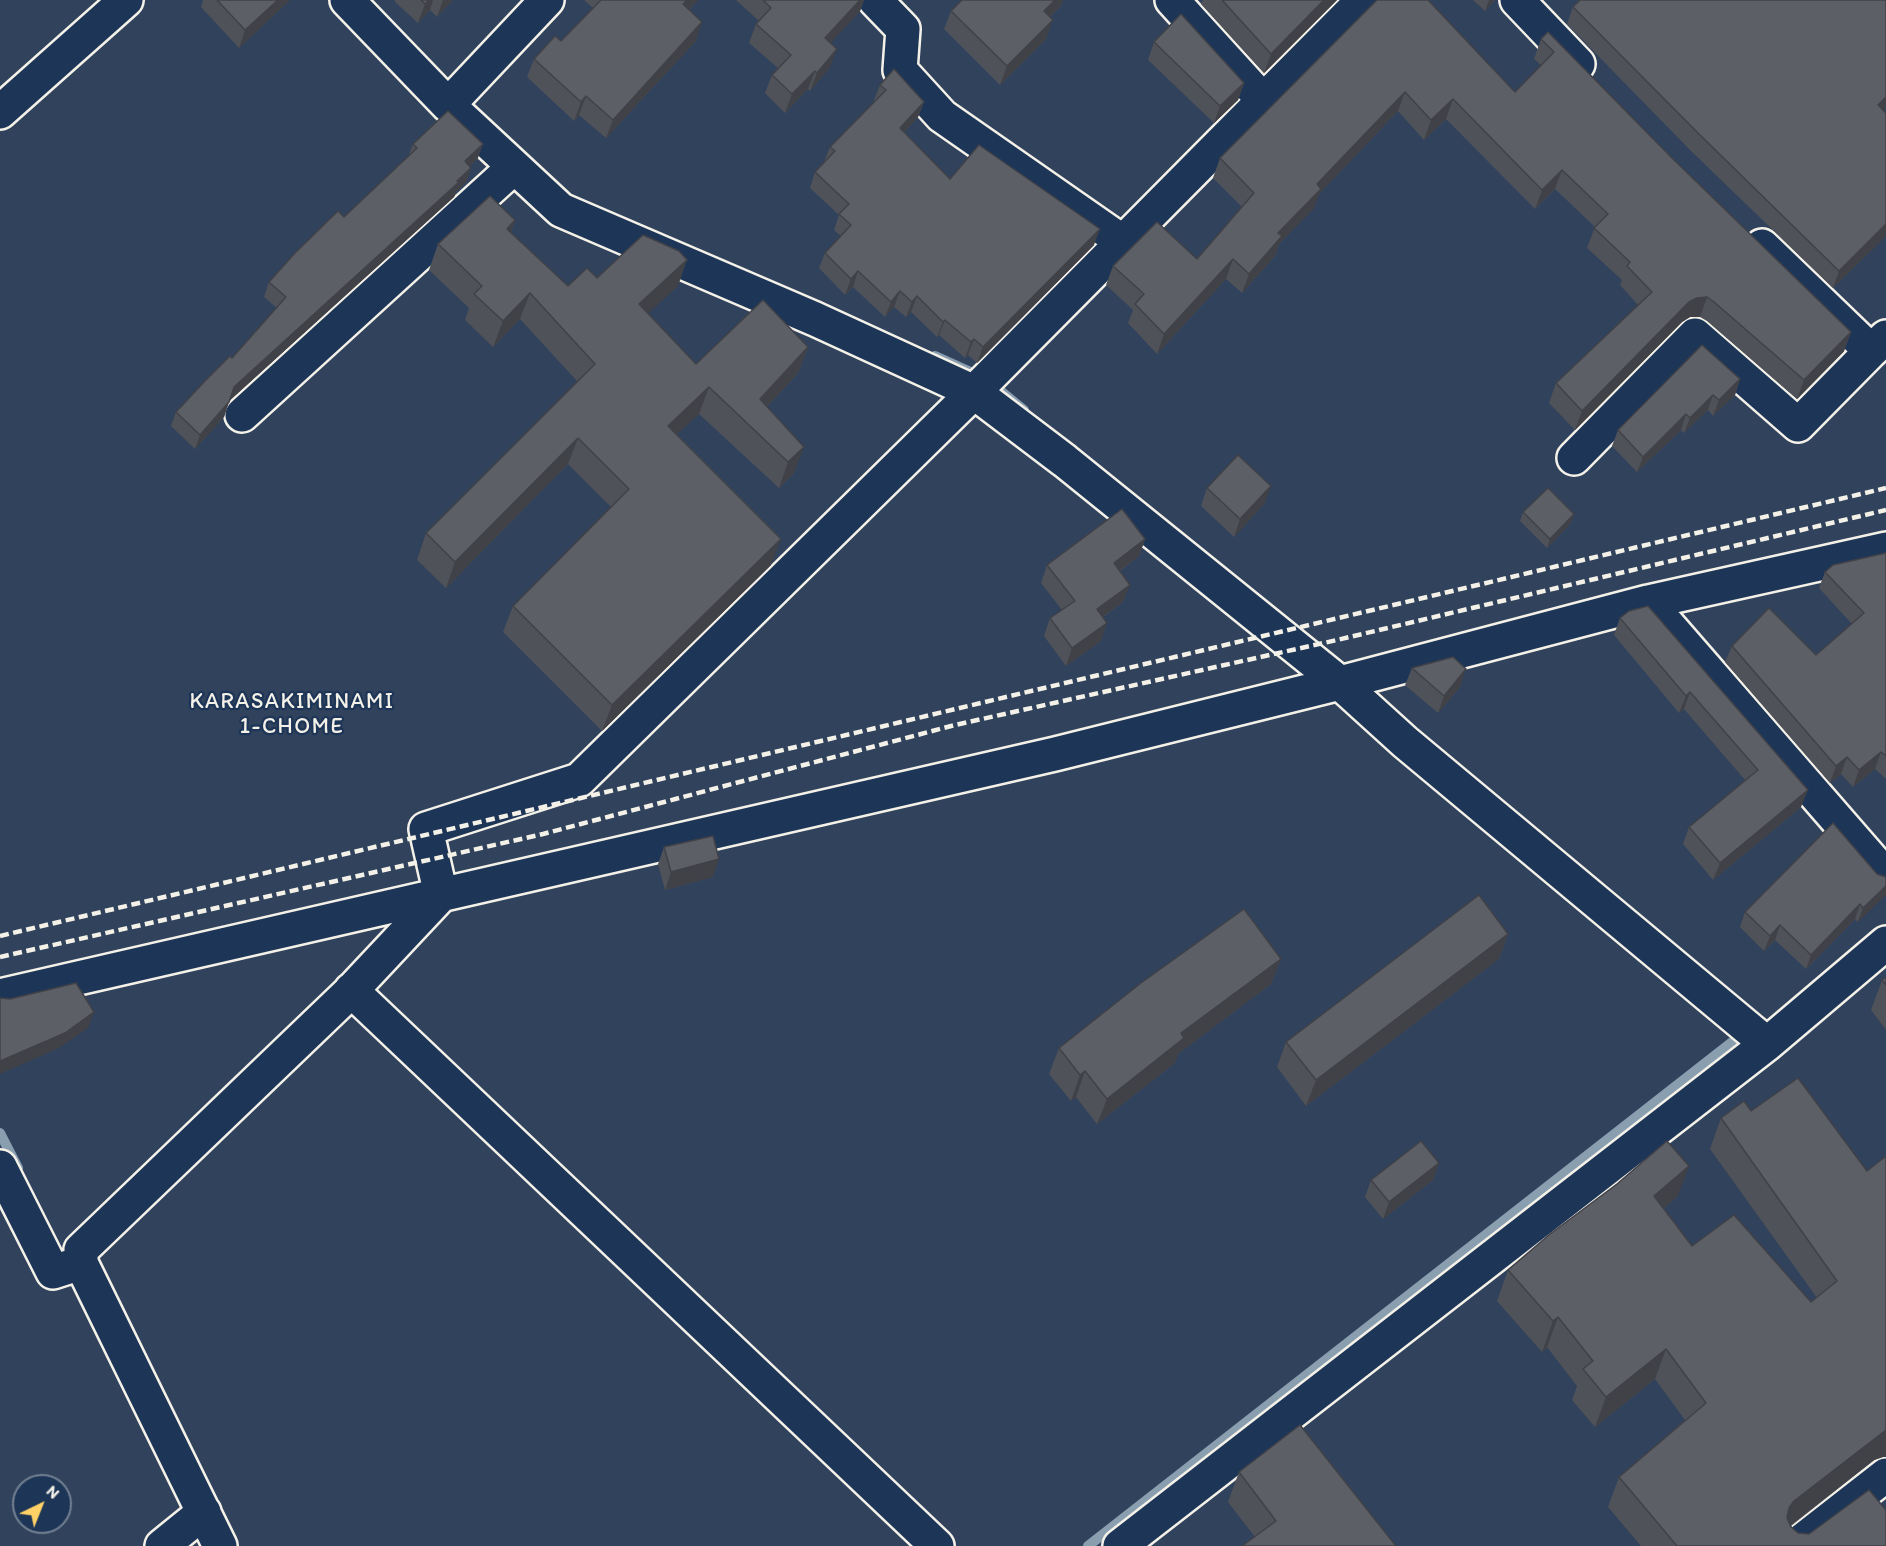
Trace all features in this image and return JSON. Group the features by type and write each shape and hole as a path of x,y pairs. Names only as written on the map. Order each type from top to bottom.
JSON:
{"street":[{"path":"0,112 126,0"},
{"path":"347,0 448,105 513,168 561,210 581,221 815,319 974,392 1065,461 1340,683 1405,742 1767,1044"},
{"path":"448,105 547,0"},
{"path":"875,0 903,29 900,70 942,116 1123,242"},
{"path":"1172,0 1263,100"},
{"path":"441,895 426,829 579,780 974,392 1364,0"},
{"path":"1517,0 1598,85"},
{"path":"242,415 513,168"},
{"path":"1574,458 1695,335 1798,425 1879,344 1737,221"},
{"path":"0,996 1055,754 1340,683 1648,602 1886,549"},
{"path":"1648,602 1886,876"},
{"path":"220,1546 81,1263 81,1250 351,990 441,895"},
{"path":"1120,1546 1767,1044 1886,942"},
{"path":"351,990 937,1546"},
{"path":"0,1167 52,1272 81,1263"},
{"path":"1795,1546 1886,1475"},
{"path":"162,1546 204,1512"}],"building":[{"path":"217,0 278,0 245,30"},
{"path":"601,0 687,0 683,4 702,22 613,120 586,96 581,102 534,59 555,36 561,41"},
{"path":"763,0 860,0 825,38 837,49 817,73 815,71 792,94 772,75 791,55 756,24 771,8"},
{"path":"962,0 1055,0 1044,11 1053,20 1007,66 951,11"},
{"path":"1222,0 1324,0 1271,54"},
{"path":"1377,0 1428,0 1515,92 1554,52 1541,39 1548,32 1672,158 1851,332 1804,380 1714,302 1707,297 1697,298 1689,302 1582,411 1556,383 1652,292 1627,266 1630,262 1594,228 1608,214 1562,170 1542,190 1453,99 1431,120 1405,92 1317,184 1321,189 1278,233 1282,236 1249,274 1233,259 1164,334 1135,304 1144,294 1113,266 1157,222 1197,259 1254,193 1220,158"},
{"path":"1580,0 1886,0 1886,97 1878,105 1886,113 1886,224 1839,271 1573,7"},
{"path":"1181,14 1244,83 1220,106 1154,42"},
{"path":"894,69 924,102 900,128 950,179 979,145 1100,229 983,347 974,339 971,342 945,320 943,322 917,296 912,302 900,291 891,302 858,271 851,279 825,253 851,225 839,214 849,204 815,172 835,151 830,147 886,90 880,85"},
{"path":"448,111 483,144 465,161 471,168 457,181 459,182 234,387 229,402 200,435 176,412 230,356 232,358 286,297 269,282 338,211 344,217 417,148 413,144"},
{"path":"490,196 515,220 507,229 568,286 587,268 597,278 643,235 679,251 687,260 639,304 696,364 763,300 808,347 760,399 804,447 788,462 709,387 668,426 781,539 612,705 513,606 629,489 578,438 455,562 426,533 595,364 530,293 503,321 474,294 482,286 438,244"},
{"path":"1702,345 1740,379 1719,400 1713,395 1690,418 1686,414 1643,457 1618,430"},
{"path":"1238,455 1271,486 1240,519 1207,488"},
{"path":"1548,488 1574,514 1550,539 1523,512"},
{"path":"1122,509 1145,539 1114,563 1130,585 1097,609 1107,623 1072,648 1050,618 1075,601 1047,565"},
{"path":"1886,553 1886,756 1881,752 1859,770 1847,757 1836,766 1732,646 1769,608 1816,655 1864,613 1825,572 1833,565"},
{"path":"1648,606 1808,790 1720,863 1689,827 1758,770 1690,692 1686,696 1620,618 1629,611"},
{"path":"1453,657 1466,669 1444,696 1412,668"},
{"path":"1833,823 1877,874 1886,877 1886,886 1863,908 1860,904 1811,955 1780,925 1770,936 1745,912"},
{"path":"713,836 719,859 671,872 664,847"},
{"path":"1479,895 1508,934 1316,1080 1286,1042"},
{"path":"1244,909 1281,959 1181,1033 1184,1038 1107,1099 1085,1071 1080,1075 1059,1048 1141,983"},
{"path":"76,983 94,1012 65,1033 0,1061 0,998 10,999"},
{"path":"1798,1078 1867,1171 1886,1156 1886,1430 1794,1501 1789,1508 1787,1518 1791,1527 1798,1533 1809,1534 1869,1490 1886,1510 1886,1546 1677,1546 1619,1477 1706,1403 1666,1349 1606,1397 1583,1369 1593,1361 1558,1317 1553,1321 1508,1270 1550,1234 1617,1184 1667,1141 1689,1166 1654,1196 1692,1246 1734,1215 1811,1302 1837,1281 1721,1118 1744,1101 1751,1111"},
{"path":"1421,1141 1439,1163 1389,1202 1371,1180"},
{"path":"1300,1425 1396,1546 1242,1546 1276,1521 1239,1472"}],"waterway":[{"path":"935,356 986,379 1024,410"},
{"path":"1088,1546 1745,1032"},
{"path":"0,1133 18,1168"}],"railway":[{"path":"0,936 1886,488"},
{"path":"0,957 543,834 955,725 1337,640 1886,510"}],"district":[{"name":"KARASAKIMINAMI 1-CHOME","path":"292,714"}]}
